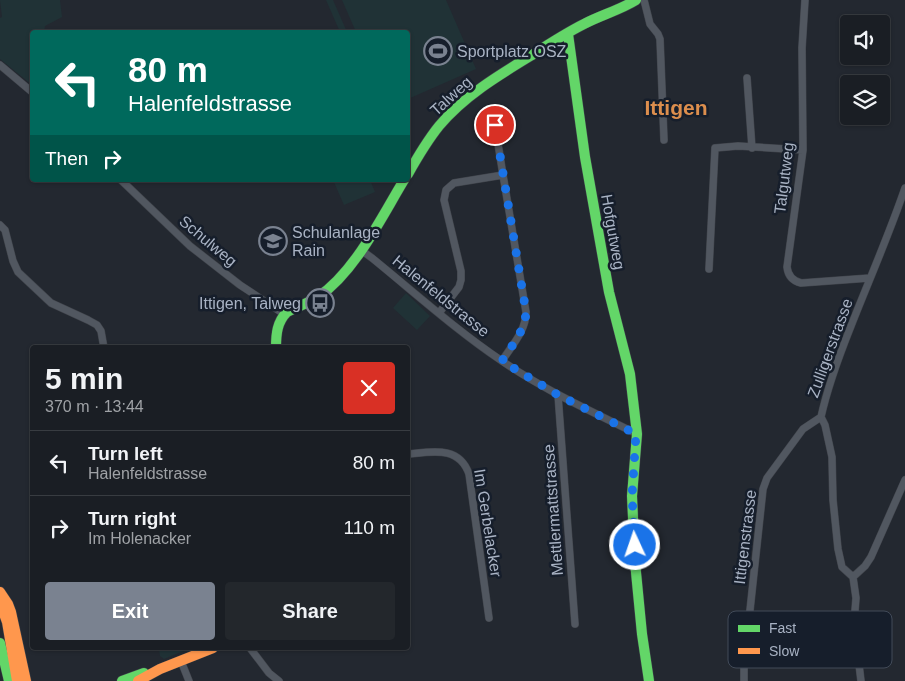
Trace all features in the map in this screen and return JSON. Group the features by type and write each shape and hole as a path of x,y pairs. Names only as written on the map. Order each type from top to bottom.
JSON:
{"street":[{"name":"Talweg","path":"410,171 438,127 452,112 478,90 568,34 636,0"},
{"path":"644,0 650,24 660,39 664,140"},
{"name":"Talgutweg","path":"805,0 802,48 803,150 787,267 790,276 801,283 870,278"},
{"name":"Hofgutweg","path":"568,34 584,157 608,292 630,374 636,434 632,496 642,634 649,681"},
{"path":"0,65 30,90"},
{"path":"747,78 752,148"},
{"path":"495,125 526,312 524,328 502,361"},
{"path":"709,269 716,148 738,146 803,150"},
{"path":"439,313 459,287 461,280 461,271 444,200 446,190 454,183 503,175"},
{"name":"Schulweg","path":"123,182 190,246 240,285 284,314"},
{"path":"276,345 277,327 284,314 319,296 343,274 361,250 403,182"},
{"name":"Zulligerstrasse","path":"853,577 842,566 838,549 833,500 832,456 826,425 821,417 832,373 905,188"},
{"path":"0,225 5,230 18,272 51,302 97,325 101,331 103,345"},
{"name":"Halenfeldstrasse","path":"361,250 502,361 558,395 636,434"},
{"name":"Mettlermattstrasse","path":"558,395 574,624"},
{"name":"Ittigenstrasse","path":"750,611 764,484 802,429 821,417"},
{"name":"Im Gerbelacker","path":"410,454 442,452 451,454 464,463 468,469 489,618"},
{"path":"855,611 856,598 853,577 872,557 905,480"},
{"path":"0,592 11,612 26,681"},
{"path":"0,603 6,622 18,681"},
{"path":"0,643 9,681"},
{"path":"138,681 160,669 208,650"},
{"path":"252,650 269,673 279,681"},
{"path":"181,661 189,681"},
{"name":"Ittigenstrasse","path":"744,668 744,681"},
{"path":"859,668 861,681"},
{"path":"122,681 145,672 160,669"}],"shaded area":[{"path":"0,0 60,0 62,17 45,26 44,30 30,30 30,83 0,59 0,18 2,17"},
{"path":"326,0 333,0 346,30 339,30"},
{"name":"Sportplatz OSZ","path":"342,0 446,0 476,69 410,98 410,30 355,30"},
{"path":"334,182 371,182 375,192 344,205"},
{"path":"406,293 430,316 417,330 393,308"},
{"path":"159,650 186,650 164,659 160,656"}],"traffic: fast":[{"path":"410,171 439,126 459,105 495,78 564,35 636,0"},
{"path":"568,34 585,157 609,292 630,374 637,434 632,496 635,562 649,681"},
{"path":"276,345 278,328 287,312 318,297 344,274 366,243 403,182"},
{"path":"0,643 9,681"},
{"path":"122,681 144,673"}],"traffic: slow":[{"path":"0,592 11,612 26,681"},
{"path":"0,603 7,622 17,681"},
{"path":"138,681 160,669 208,650"}],"place":[{"name":"Sportplatz OSZ","path":"438,51"},
{"name":"Schulanlage Rain","path":"273,241"},
{"name":"Ittigen, Talweg","path":"320,303"}],"district":[{"name":"Ittigen","path":"676,107"}],"route":[{"path":"495,125 526,312 524,328 502,361 558,395 636,434 632,496 635,545"}]}
